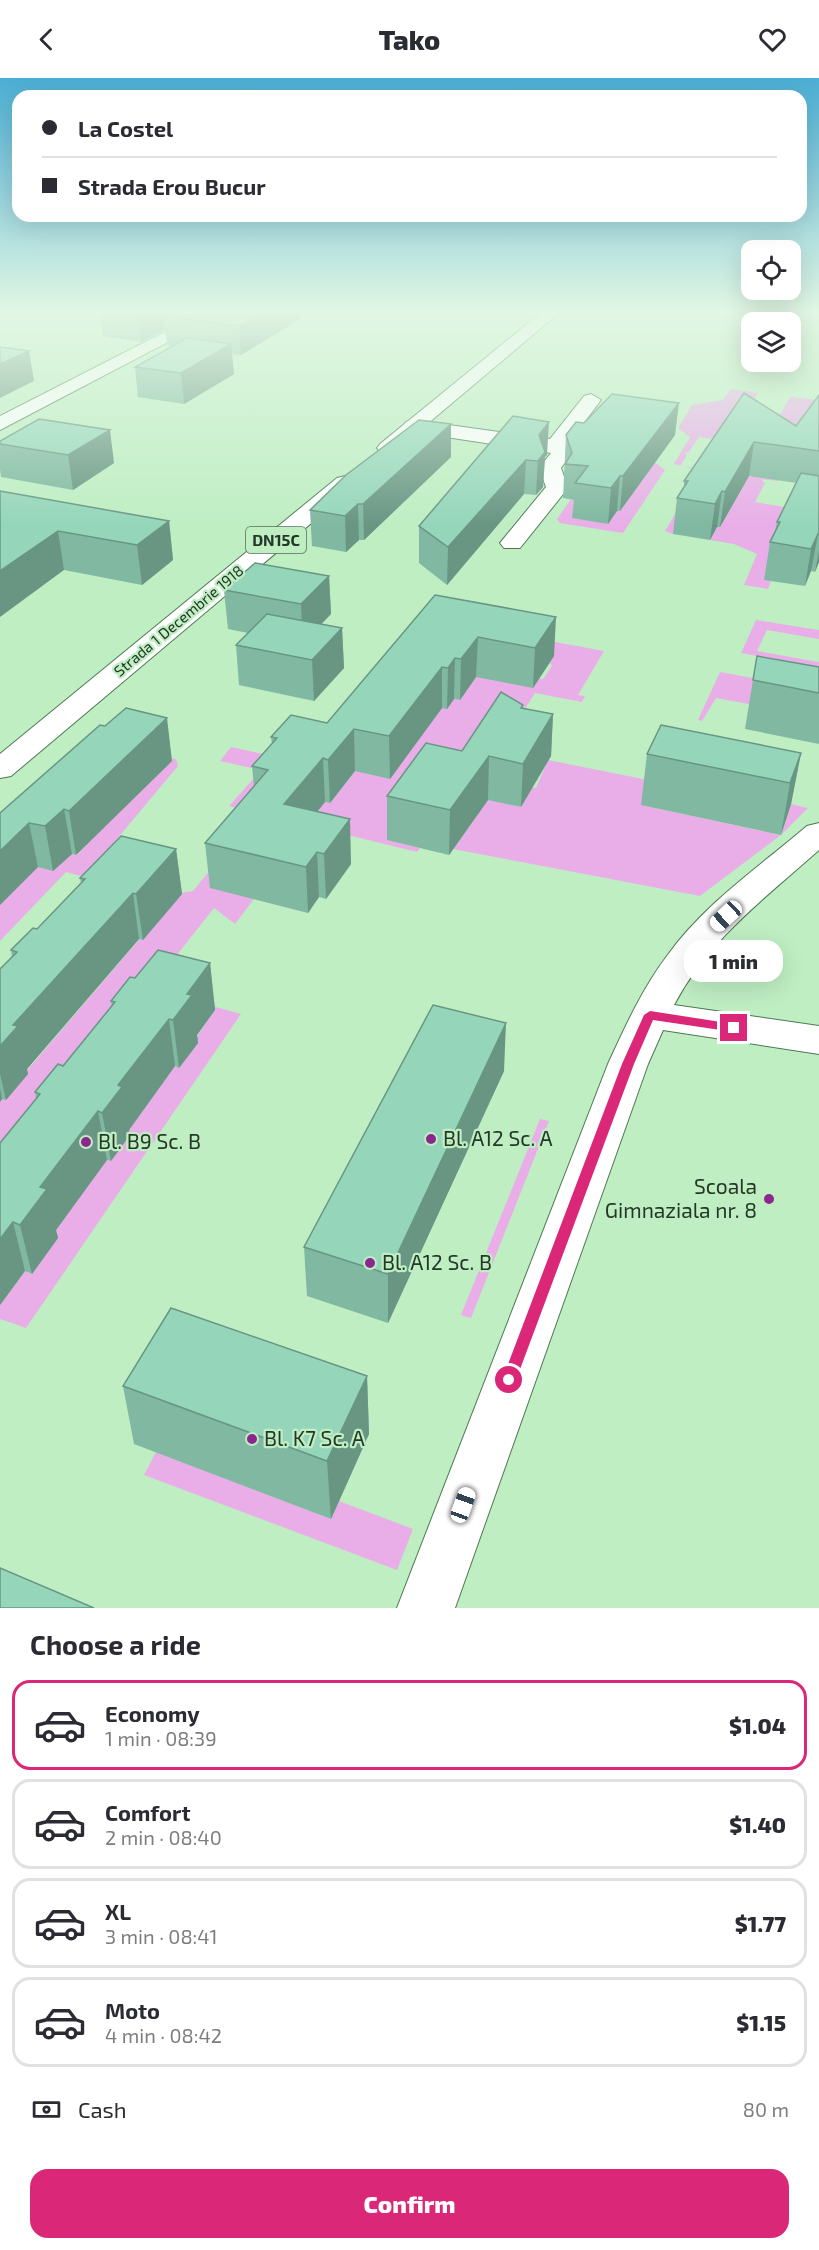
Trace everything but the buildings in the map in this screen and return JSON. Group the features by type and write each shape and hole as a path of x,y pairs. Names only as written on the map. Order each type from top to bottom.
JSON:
{"street":[{"path":"0,424 79,383"},
{"name":"Strada 1 Decembrie 1918","path":"0,769 465,383"},
{"path":"555,446 591,400"},
{"path":"413,426 555,446 562,452 550,468 556,488 512,543"},
{"path":"426,1608 628,1064 662,991 691,950 819,833"},
{"path":"650,1015 819,1040"}],"shaded area":[{"path":"731,389 758,393 728,442 699,437 689,452 685,453 687,455 680,466 674,464 690,437 678,428 692,405 723,400"},
{"path":"790,397 819,400 777,481 761,479 765,483 755,502 797,509 768,589 744,585 757,554 734,544 710,540 717,527 722,524"},
{"path":"649,458 665,470 623,533 560,523 557,519 572,498 608,524 622,508"},
{"path":"683,466 711,470 673,534 665,531 701,471"},
{"path":"756,620 819,630 819,639 767,630 757,651 819,662 819,667 741,653"},
{"path":"528,637 604,651 578,695 585,696 582,702 535,693 507,737 392,841 420,848 417,852 229,806 261,770 220,761 231,747 291,760 325,802 330,803 393,723 454,699 460,700 472,676 543,679 552,666"},
{"path":"720,672 819,690 819,717 716,698 702,721 698,720"},
{"path":"170,758 176,759 178,766 85,877 66,872 0,941 0,905 38,867 72,854 77,855 152,774 157,775 171,761"},
{"path":"548,760 653,781 642,805 780,835 791,804 808,808 781,835 700,896 453,849 475,819 472,818 484,799 521,807 532,787 536,788"},
{"path":"237,837 254,899 235,924 214,908 150,989 241,1014 26,1328 0,1319 0,1305 25,1271 31,1274 51,1236 106,1160 111,1161 129,1135 126,1133 175,1066 179,1068 197,1043 193,1042 215,1010 0,1151 0,1102 179,893 193,891"},
{"path":"540,1119 549,1121 471,1318 461,1315"},
{"path":"156,1452 331,1519 339,1501 413,1529 397,1570 144,1475"}],"place":[{"name":"Bl. A12 Sc. A","path":"431,1139"},
{"name":"Bl. B9 Sc. B","path":"86,1142"},
{"name":"Scoala Gimnaziala nr. 8","path":"769,1199"},
{"name":"Bl. A12 Sc. B","path":"370,1263"},
{"name":"Bl. K7 Sc. A","path":"252,1439"}],"route":[{"path":"509,1380 628,1064 650,1015 734,1028"}]}
